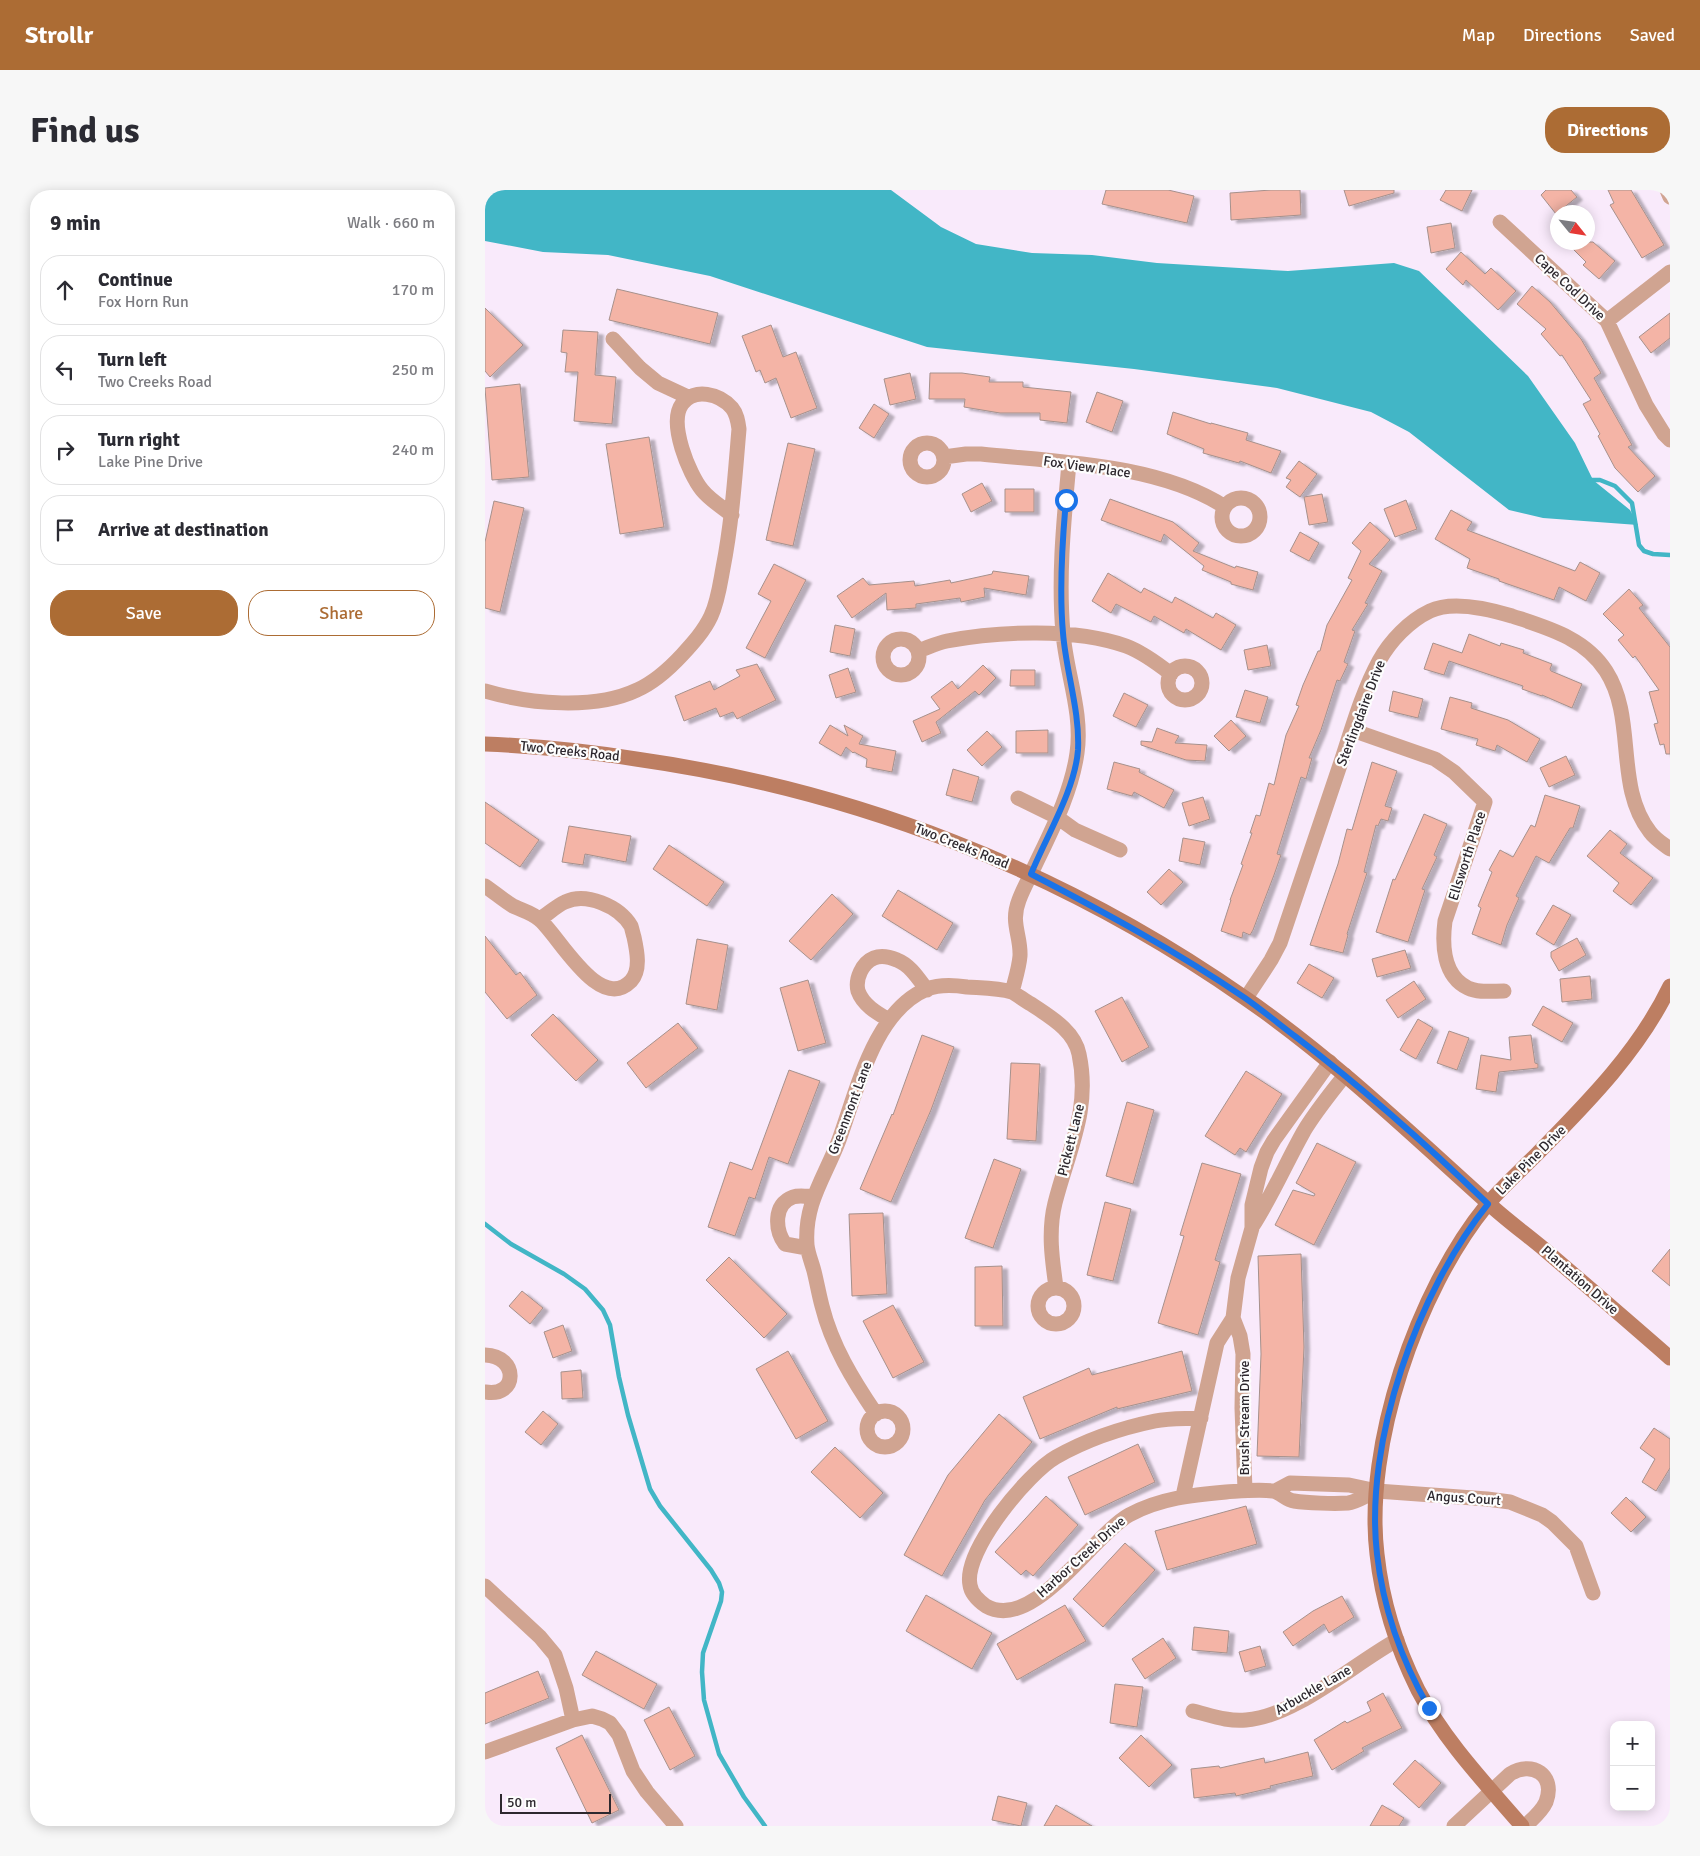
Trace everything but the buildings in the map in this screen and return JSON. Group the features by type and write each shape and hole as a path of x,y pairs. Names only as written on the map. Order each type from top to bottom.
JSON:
{"street":[{"path":"1667,190 1670,197"},
{"name":"Cape Cod Drive","path":"1500,222 1607,321 1646,405 1664,434 1670,440"},
{"path":"1607,321 1670,272"},
{"path":"613,339 639,368 658,383 688,398"},
{"path":"485,691 527,700 561,703 588,702 622,696 638,690 656,679 704,629 717,598 732,514 739,429 734,409 727,402 715,396 698,393 680,405 678,430 684,459 692,478 703,492 732,514"},
{"name":"Fox View Place","path":"944,457 981,454 1124,471 1158,479 1201,494 1225,507"},
{"path":"1012,992 1020,955 1015,914 1019,899 1057,817 1068,789 1078,751 1077,723 1063,633 1061,589 1069,463"},
{"name":"Sterlingdaire Drive","path":"1246,998 1280,943 1352,730 1379,660 1401,631 1417,618 1432,610 1449,607 1472,607 1492,610 1569,637 1582,645 1595,657 1606,671 1619,698 1630,788 1639,812 1650,832 1670,849"},
{"path":"918,651 945,642 974,637 1063,633 1126,646 1151,659 1171,674"},
{"name":"Ellsworth Place","path":"1352,730 1435,758 1454,772 1485,802 1445,921 1443,936 1444,952 1455,978 1467,988 1477,991 1503,991"},
{"name":"Two Creeks Road","path":"485,744 590,752 689,766 774,784 889,817 1031,874 1106,913 1165,947 1246,998 1330,1062 1378,1102 1488,1204"},
{"path":"1018,798 1057,817 1075,830 1120,850"},
{"path":"485,886 512,905 540,919 585,974 599,985 618,988 627,984 633,978 638,967 636,946 631,927 621,915 609,907 593,899 582,897 565,902 540,919"},
{"path":"889,1020 873,1010 859,991 857,980 861,970 873,958 884,956 898,960 913,970 927,990"},
{"name":"Greenmont Lane","path":"876,1414 857,1386 833,1339 822,1307 814,1269 807,1248 807,1222 813,1196 834,1153 872,1050 889,1020 904,1004 927,990 943,986 962,986 1012,992"},
{"name":"Lake Pine Drive","path":"1454,1826 1491,1790 1518,1769 1532,1768 1545,1777 1548,1786 1546,1802 1542,1809 1523,1826 1491,1790 1452,1742 1418,1689 1397,1640 1385,1600 1377,1555 1375,1523 1382,1449 1392,1404 1405,1360 1423,1312 1445,1268 1477,1218 1488,1204 1588,1102 1629,1054 1670,986"},
{"name":"Pickett Lane","path":"1012,992 1062,1025 1073,1038 1079,1053 1082,1085 1081,1113 1054,1204 1051,1223 1050,1242 1056,1287"},
{"name":"Brush Stream Drive","path":"1252,1228 1252,1205 1267,1152 1330,1062"},
{"name":"Brush Stream Drive","path":"1183,1496 1217,1342 1233,1318 1238,1278 1252,1228 1305,1131 1345,1074"},
{"path":"807,1248 785,1244 779,1235 777,1223 779,1212 784,1204 793,1197 813,1196"},
{"name":"Plantation Drive","path":"1488,1204 1579,1279 1670,1358"},
{"name":"Brush Stream Drive","path":"1233,1318 1240,1336 1243,1354 1242,1408 1245,1490 1275,1491 1290,1483 1349,1485 1377,1490"},
{"path":"485,1355 493,1355 505,1362 510,1370 511,1379 506,1388 499,1392 485,1392"},
{"name":"Harbor Creek Drive","path":"1201,1418 1156,1421 1117,1431 1055,1457 1032,1476 1011,1499 995,1522 971,1567 970,1585 975,1596 985,1605 998,1610 1012,1610 1031,1602 1053,1586 1107,1532 1128,1515 1154,1504 1183,1496 1245,1490"},
{"name":"Angus Court","path":"1377,1490 1487,1498 1510,1502 1528,1508 1552,1522 1575,1546 1593,1593"},
{"path":"485,1586 540,1637 555,1656 566,1688 573,1720"},
{"name":"Arbuckle Lane","path":"1193,1711 1228,1720 1244,1721 1261,1718 1288,1708 1313,1694 1397,1640"},
{"path":"485,1752 573,1720 592,1716 610,1724 619,1735 633,1771 647,1792 676,1826"}],"water":[{"path":"485,190 891,190 941,227 976,244 1032,253 1092,255 1157,263 1288,271 1394,263 1419,271 1528,376 1575,443 1593,480 1630,510 1638,525 1543,518 1509,510 1409,432 1371,412 1277,388 1134,369 927,347 710,276 608,255 543,252 485,241"}],"waterway":[{"path":"1589,480 1600,480 1615,486 1632,503 1639,545 1644,551 1653,554 1670,555"},
{"path":"485,1224 511,1244 564,1274 585,1289 603,1310 610,1325 628,1415 650,1489 660,1506 711,1570 722,1592 721,1601 703,1653 704,1700 719,1754 744,1797 765,1826"}],"route":[{"path":"1066,500 1061,589 1063,633 1077,723 1078,751 1068,789 1031,874 1106,913 1174,952 1246,998 1330,1062 1378,1102 1488,1204 1445,1268 1423,1312 1405,1360 1392,1404 1382,1449 1377,1490 1375,1523 1377,1555 1385,1600 1397,1640 1418,1689 1429,1708"}]}
